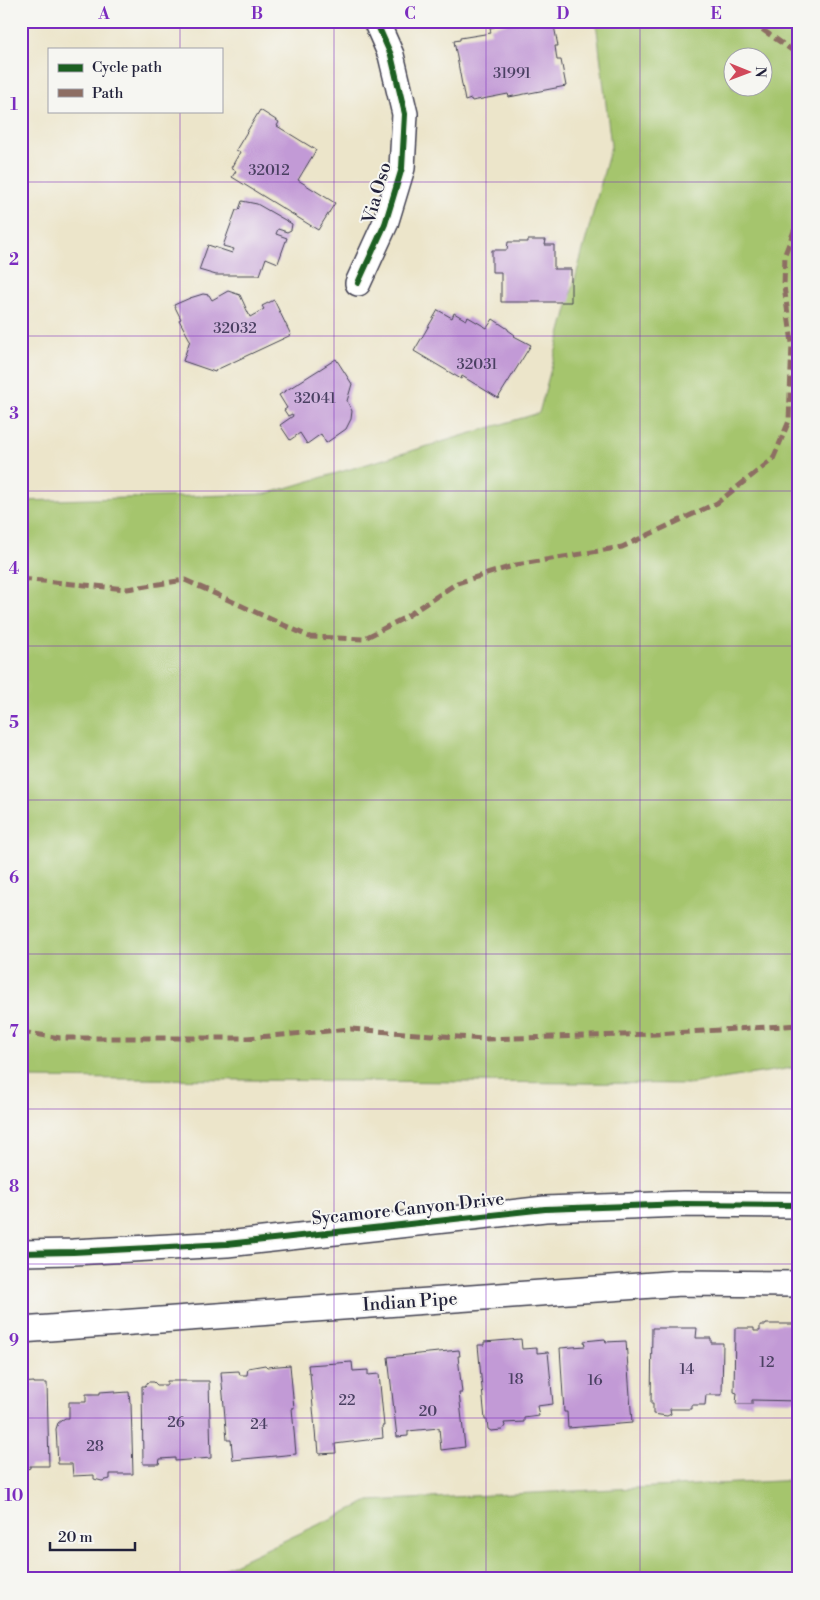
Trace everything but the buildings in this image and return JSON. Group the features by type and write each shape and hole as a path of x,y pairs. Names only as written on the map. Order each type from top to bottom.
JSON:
{"street":[{"name":"Via Oso","path":"358,283 385,224 402,168 405,114 391,55 376,21"},
{"name":"Sycamore Canyon Drive","path":"21,1253 228,1244 546,1209 684,1204 799,1205"},
{"name":"Indian Pipe","path":"21,1330 681,1283 799,1284"}],"green space":[{"path":"596,21 799,21 799,1067 690,1084 21,1078 21,501 266,494 539,413 611,146"},
{"path":"799,1480 799,1579 202,1579 369,1501"}],"marked path":[{"path":"750,21 799,55"},
{"path":"21,579 127,589 185,580 310,637 363,639 404,618 457,583 516,565 622,547 717,503 773,459 789,421 792,343 784,286 785,254 799,218"},
{"path":"21,1032 60,1038 247,1038 351,1029 484,1039 656,1034 799,1025"}],"cycle path":[{"path":"358,283 385,224 402,168 405,114 391,55 376,21"},
{"path":"21,1253 227,1244 545,1209 684,1204 799,1205"}]}
